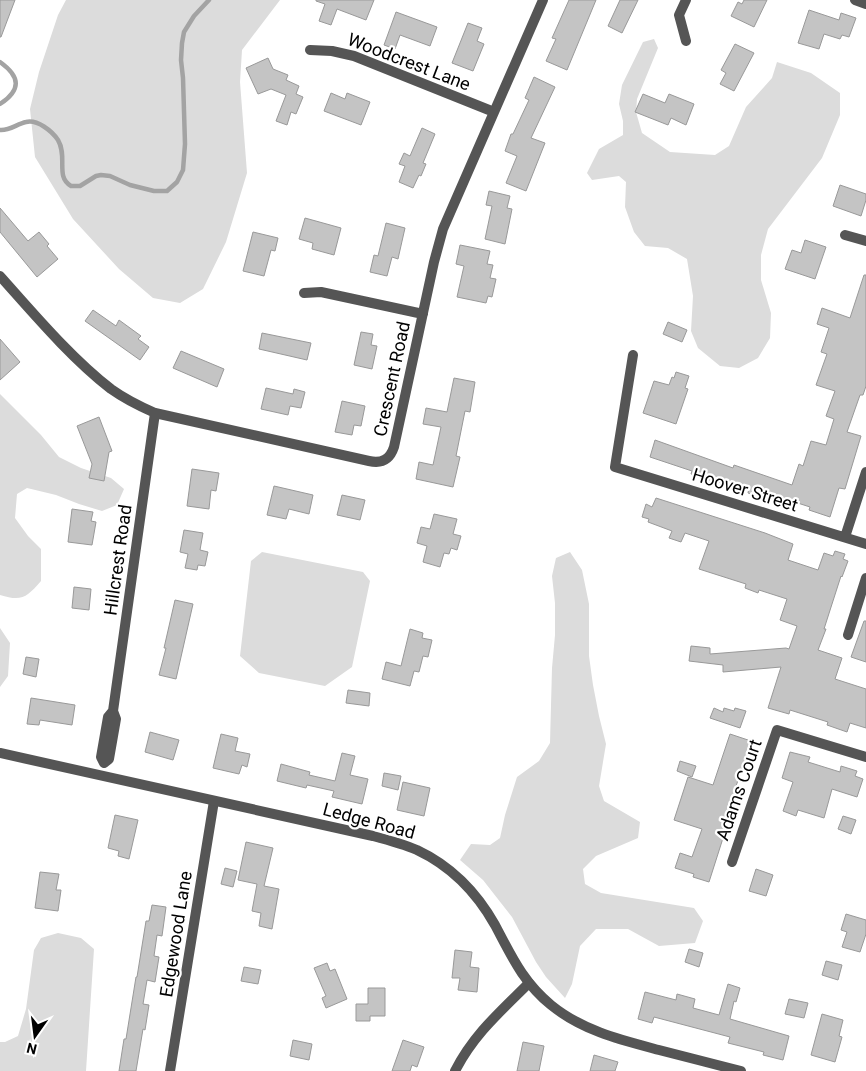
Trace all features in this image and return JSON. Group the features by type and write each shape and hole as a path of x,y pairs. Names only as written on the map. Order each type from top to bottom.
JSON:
{"street":[{"name":"Crescent Road","path":"0,276 74,357 111,389 130,401 155,413 369,462 382,462 392,454 394,447 434,262 443,229 543,0"},
{"path":"686,0 679,15 686,41"},
{"path":"855,0 866,4"},
{"name":"Woodcrest Lane","path":"310,50 332,51 354,56 494,112"},
{"path":"845,235 866,241"},
{"path":"304,293 321,292 423,314"},
{"name":"Hoover Street","path":"634,355 615,467 866,544"},
{"name":"Hillcrest Road","path":"102,776 104,763 109,759 116,719 113,711 155,413"},
{"path":"845,537 866,472"},
{"path":"848,635 866,578"},
{"name":"Adams Court","path":"732,862 777,730 866,757"},
{"name":"Ledge Road","path":"0,753 399,843 428,856 452,872 473,893 488,913 512,958 529,984 564,1015 596,1032 627,1042 741,1071"},
{"name":"Edgewood Lane","path":"170,1071 214,801"},
{"path":"455,1071 487,1024 529,984"}],"shaded area":[{"path":"66,0 280,0 242,50 240,82 247,173 226,242 203,289 180,303 153,298 119,269 73,219 35,157 30,109 39,72 58,15"},
{"path":"654,39 658,48 637,99 636,112 642,133 670,152 715,155 729,146 746,107 772,78 777,62 811,73 840,93 840,115 822,158 768,229 761,255 761,280 771,313 770,338 758,358 739,368 720,366 698,348 691,331 693,296 687,259 668,248 645,246 634,232 625,207 626,182 619,176 592,180 587,173 599,149 623,135 623,121 619,104 622,85 643,42"},
{"path":"0,394 41,435 59,457 81,468 111,478 124,489 117,505 102,511 56,495 27,488 17,494 15,518 28,536 41,549 41,581 32,591 19,598 0,595"},
{"path":"262,552 363,572 370,581 352,667 325,686 259,673 240,656 251,561"},
{"path":"570,552 582,570 589,604 589,656 593,685 606,744 599,786 604,801 640,822 638,838 596,856 583,869 585,884 601,893 694,908 703,921 695,943 659,946 628,929 596,929 580,946 572,984 565,998 546,977 536,962 512,917 483,880 460,860 471,844 490,845 500,838 517,777 539,761 550,743 555,635 555,603 552,576 556,558"},
{"path":"0,628 10,643 8,676 0,687"},
{"path":"58,933 81,938 94,949 86,1071 0,1071 0,1042 5,1042 18,1036 26,1009 34,950 41,938"}],"building":[{"path":"0,0 15,0 1,37 0,37"},
{"path":"316,0 374,0 366,20 337,9 331,25 319,21 325,4"},
{"path":"569,0 596,0 567,70 546,61 556,39 552,38"},
{"path":"620,0 638,0 622,33 608,26"},
{"path":"744,0 767,0 754,27 731,16 738,2 742,4"},
{"path":"809,10 839,20 841,13 856,18 849,37 842,35 840,39 824,34 819,49 798,43"},
{"path":"396,12 437,27 430,46 400,35 395,49 384,45"},
{"path":"468,23 482,28 477,41 484,44 473,71 452,63"},
{"path":"735,44 754,53 734,91 720,84 726,73 721,70"},
{"path":"268,58 273,69 288,75 286,80 299,86 296,94 303,97 296,114 291,112 287,125 276,121 286,95 271,89 258,94 246,68"},
{"path":"534,77 555,87 531,138 545,143 526,191 506,183 517,156 505,151 511,134 513,134 529,100 525,98"},
{"path":"331,93 345,99 347,93 370,102 361,125 324,111"},
{"path":"643,94 665,103 669,94 694,104 686,125 671,118 668,125 635,112"},
{"path":"422,128 435,134 423,163 426,164 413,188 399,182 405,166 399,164 404,153 410,156"},
{"path":"840,185 866,194 861,216 833,206"},
{"path":"489,191 510,196 507,208 512,209 505,244 485,239 492,206 486,205"},
{"path":"0,208 28,241 39,232 49,244 47,246 58,259 37,277 0,232"},
{"path":"305,218 341,228 334,255 312,249 313,243 299,239"},
{"path":"386,223 405,228 398,259 392,257 387,276 370,272 374,255 378,256"},
{"path":"253,232 278,238 275,251 271,250 264,276 243,271"},
{"path":"805,240 826,247 815,279 785,269 792,250 801,253"},
{"path":"460,245 490,251 487,264 493,265 490,278 496,279 492,297 488,296 486,303 457,297 464,266 456,264"},
{"path":"864,275 866,275 866,386 863,395 860,395 847,432 861,436 845,489 839,488 830,517 809,510 810,507 773,495 771,501 748,493 749,488 720,478 719,483 691,474 692,471 650,457 655,440 733,468 734,465 792,485 799,464 803,466 811,441 826,445 834,419 826,416 835,391 816,385 827,354 821,352 829,328 817,324 822,308 850,318"},
{"path":"93,310 116,326 119,320 141,336 138,339 149,347 140,360 85,321"},
{"path":"668,322 687,330 682,342 663,334"},
{"path":"361,332 373,334 371,345 377,346 372,369 354,365"},
{"path":"262,333 311,343 307,360 259,349"},
{"path":"0,339 20,362 0,380"},
{"path":"181,351 224,369 217,387 173,368"},
{"path":"676,372 689,376 685,388 688,389 676,424 643,413 654,381 669,385"},
{"path":"454,378 475,382 470,412 465,411 456,456 460,457 453,487 416,479 419,462 433,465 441,427 423,424 426,408 447,412"},
{"path":"266,388 293,394 294,389 305,392 301,408 290,406 288,415 261,409"},
{"path":"342,401 365,406 361,426 354,425 352,435 335,432"},
{"path":"99,417 112,451 109,452 104,481 89,478 92,464 77,426"},
{"path":"192,469 219,473 216,491 211,490 209,509 187,506"},
{"path":"274,486 313,495 309,514 289,509 286,519 267,515"},
{"path":"342,495 365,500 360,520 337,515"},
{"path":"656,498 765,533 793,544 788,560 818,570 824,553 833,556 835,551 845,554 843,559 848,561 841,576 818,650 842,658 835,679 866,689 866,728 850,723 847,732 827,725 828,722 790,710 789,714 768,708 781,667 723,672 723,665 689,661 691,646 710,648 710,654 789,649 797,626 780,620 787,599 759,590 758,593 745,588 746,584 699,569 709,541 685,533 681,542 669,538 672,531 648,522 649,519 642,517 646,504 652,507"},
{"path":"72,509 93,512 91,521 96,522 92,545 68,542"},
{"path":"434,514 457,519 453,534 461,536 457,550 451,548 449,554 444,553 440,567 423,562 427,546 417,543 421,527 430,529"},
{"path":"184,530 203,533 200,550 208,552 205,566 198,565 197,570 185,568 188,554 180,552"},
{"path":"74,587 91,589 89,610 72,608"},
{"path":"175,600 193,604 176,679 159,675"},
{"path":"864,621 866,621 866,662 851,657"},
{"path":"410,629 423,633 422,638 432,640 428,657 423,656 419,672 414,671 410,686 382,679 386,662 401,666"},
{"path":"26,657 39,659 36,677 23,674"},
{"path":"348,690 370,693 369,706 346,703"},
{"path":"31,698 75,705 72,725 40,720 39,725 27,724"},
{"path":"714,708 723,712 724,708 734,711 735,708 746,711 740,728 710,718"},
{"path":"150,732 179,740 173,760 145,752"},
{"path":"221,734 238,738 235,751 250,754 247,767 242,765 239,774 213,768"},
{"path":"730,734 754,742 748,761 745,760 734,792 738,793 722,835 724,835 709,882 693,877 694,874 675,868 680,853 692,857 702,829 674,820 688,777 713,785"},
{"path":"790,752 810,757 808,762 840,772 841,766 857,771 855,776 863,779 857,797 832,789 824,818 798,810 796,816 783,811 793,782 782,778"},
{"path":"342,753 355,756 350,775 368,779 362,804 332,797 334,791 307,785 306,788 277,781 281,764 310,772 309,775 335,781"},
{"path":"680,761 696,766 692,777 677,771"},
{"path":"384,773 401,776 398,790 382,786"},
{"path":"403,782 430,788 424,816 397,810"},
{"path":"115,815 138,820 129,859 118,856 119,851 108,848"},
{"path":"843,816 856,820 851,834 838,829"},
{"path":"246,842 273,848 264,886 279,889 272,929 259,926 261,913 252,911 257,884 238,880"},
{"path":"225,868 237,871 233,887 221,884"},
{"path":"756,869 773,875 766,896 749,891"},
{"path":"40,872 59,874 56,890 61,890 58,911 35,908"},
{"path":"152,905 166,907 162,936 157,935 154,956 159,957 155,982 147,980 143,1004 149,1005 136,1071 119,1071 146,921 149,921"},
{"path":"846,914 866,920 866,934 860,952 842,947 847,932 841,930"},
{"path":"689,949 703,953 699,967 685,962"},
{"path":"455,950 472,952 470,967 479,968 477,992 458,990 460,978 452,978"},
{"path":"826,961 842,965 838,980 822,975"},
{"path":"327,963 330,971 335,969 347,999 326,1008 322,998 326,996 314,968"},
{"path":"244,967 261,970 258,984 241,981"},
{"path":"728,984 740,988 736,1002 734,1001 730,1019 789,1036 783,1060 763,1055 764,1052 728,1043 730,1037 654,1017 652,1023 638,1019 645,992 676,1000 677,994 695,999 693,1008 719,1015"},
{"path":"368,988 385,988 385,1016 370,1016 370,1021 356,1021 356,1004 368,1004"},
{"path":"789,999 808,1003 804,1018 785,1014"},
{"path":"822,1014 843,1020 839,1036 842,1037 835,1062 811,1055"},
{"path":"293,1040 312,1044 309,1060 290,1056"},
{"path":"403,1040 424,1047 417,1067 412,1065 410,1071 392,1071"},
{"path":"523,1042 544,1046 539,1071 517,1071"},
{"path":"594,1055 618,1062 615,1071 590,1071"}],"waterway":[{"path":"0,130 23,123 35,122 52,133 61,146 62,172 66,182 71,186 80,186 101,175 110,176 130,185 154,191 167,191 177,182 183,170 185,144 181,60 184,32 194,16 209,0"},
{"path":"0,62 12,73 16,83 12,94 0,104"}]}
